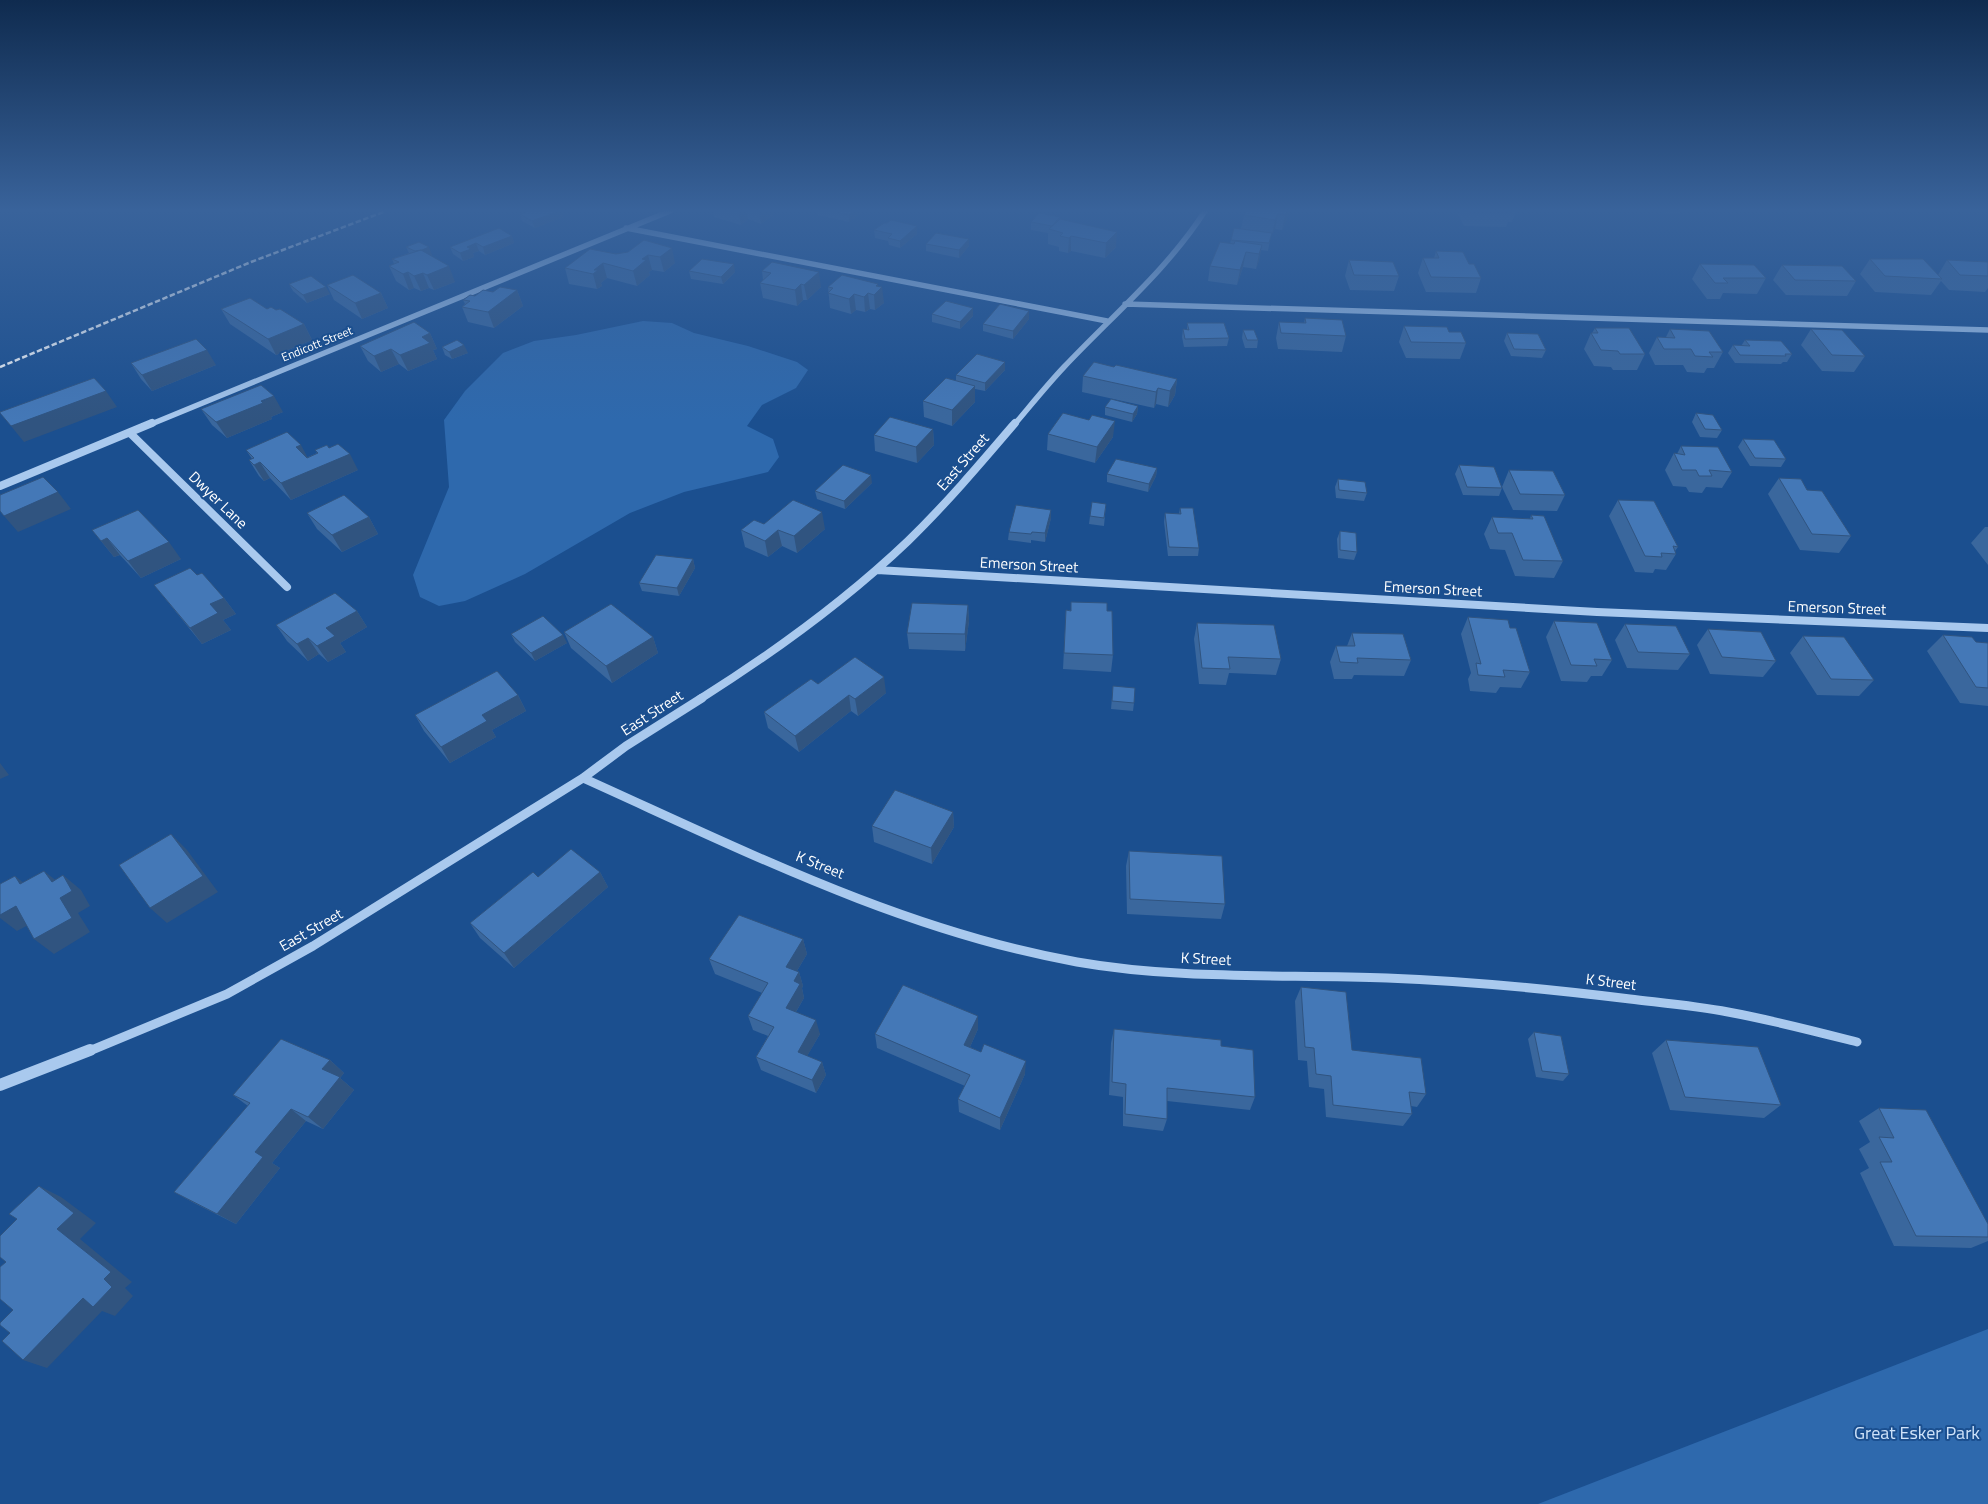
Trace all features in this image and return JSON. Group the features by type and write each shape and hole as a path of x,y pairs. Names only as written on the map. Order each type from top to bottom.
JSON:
{"street":[{"name":"Endicott Street","path":"0,486 497,281"},
{"path":"901,281 1107,321"},
{"name":"East Street","path":"0,1085 134,1033 227,994 388,901 583,778 626,746 738,675 842,599 876,570 947,502 1063,368 1147,281"},
{"path":"1124,304 1988,330"},
{"name":"Dwyer Lane","path":"130,433 287,587"},
{"name":"Emerson Street","path":"876,570 1596,612 1988,628"},
{"name":"K Street","path":"583,778 812,879 932,925 1018,950 1081,962 1154,972 1249,976 1385,978 1583,993 1733,1013 1857,1042"}],"green space":[{"path":"643,321 672,323 694,333 748,346 797,362 808,370 796,388 762,405 747,426 773,439 779,457 768,472 684,492 630,513 525,574 465,601 439,606 420,597 413,575 449,487 444,420 465,391 503,353 534,341 576,335"},
{"name":"Great Esker Park","path":"1988,1329 1988,1504 1538,1504"}],"building":[{"path":"297,281 318,281 326,287 303,295 289,284"},
{"path":"337,281 363,281 381,293 355,303 327,285"},
{"path":"762,281 808,281 804,285 801,284 795,290 760,283"},
{"path":"835,281 867,281 882,287 874,295 868,293 864,297 854,294 849,299 828,293 833,288 828,287"},
{"path":"1714,281 1726,281 1728,283 1715,283"},
{"path":"500,287 517,290 488,312 462,307 470,301 463,300 470,295 475,296 483,290 493,292"},
{"path":"250,298 267,309 271,307 276,310 280,309 304,324 268,339 221,309"},
{"path":"946,301 973,308 960,322 932,314"},
{"path":"1000,304 1029,311 1013,331 983,324"},
{"path":"1305,318 1342,320 1346,336 1281,333 1279,322 1306,323"},
{"path":"414,322 430,333 422,337 430,343 400,355 391,349 374,356 360,346"},
{"path":"1187,323 1224,323 1229,338 1185,339 1183,329 1189,330"},
{"path":"1404,326 1447,327 1449,332 1461,332 1466,343 1411,342"},
{"path":"1595,328 1629,328 1645,354 1620,354 1618,351 1601,350 1591,333 1598,333"},
{"path":"1670,329 1709,331 1723,352 1709,352 1713,357 1695,356 1691,349 1664,349 1657,337 1675,338"},
{"path":"1811,329 1842,330 1865,356 1832,355"},
{"path":"1243,330 1254,330 1258,340 1247,340"},
{"path":"1507,333 1538,334 1546,350 1514,349"},
{"path":"196,339 207,350 142,375 131,363"},
{"path":"457,340 464,345 449,352 442,347"},
{"path":"1745,340 1781,341 1792,354 1785,354 1786,356 1740,355 1733,345 1750,346"},
{"path":"977,354 1005,362 985,383 956,375"},
{"path":"1094,362 1177,379 1170,391 1158,388 1156,392 1083,376"},
{"path":"94,378 106,391 11,426 0,413 0,412"},
{"path":"946,378 975,386 952,410 923,401"},
{"path":"261,385 274,396 261,401 263,403 216,422 201,409"},
{"path":"1111,399 1138,406 1133,414 1105,407"},
{"path":"1063,413 1089,420 1092,415 1115,421 1097,447 1048,434"},
{"path":"1696,413 1713,415 1722,430 1705,429"},
{"path":"890,417 933,429 916,447 874,435"},
{"path":"287,432 301,445 296,447 307,458 318,453 315,450 327,445 329,448 338,444 350,454 281,483 260,462 254,465 249,460 254,458 246,450"},
{"path":"1743,439 1774,440 1786,459 1755,458"},
{"path":"1681,446 1718,447 1732,472 1709,470 1712,476 1699,476 1696,470 1682,470 1674,453 1685,455"},
{"path":"1116,459 1157,468 1149,484 1107,474"},
{"path":"843,465 871,475 844,501 815,491"},
{"path":"1459,465 1494,467 1502,488 1467,487"},
{"path":"1509,470 1553,471 1565,495 1520,494"},
{"path":"43,477 58,492 4,516 0,511 0,495"},
{"path":"1779,478 1801,479 1807,490 1822,491 1851,536 1812,534"},
{"path":"1338,479 1365,482 1367,493 1339,490"},
{"path":"344,495 369,517 332,535 307,513"},
{"path":"793,500 822,512 794,536 778,530 765,541 741,530 754,520 764,524"},
{"path":"1618,500 1654,501 1678,547 1673,546 1676,554 1661,553 1662,557 1645,556"},
{"path":"1092,502 1106,504 1104,518 1090,516"},
{"path":"1016,505 1051,510 1045,533 1009,532"},
{"path":"1180,508 1193,508 1199,548 1169,547 1165,513 1181,514"},
{"path":"138,510 169,542 128,561 107,538 101,541 92,530"},
{"path":"1531,515 1544,516 1563,561 1523,560 1512,533 1498,533 1492,517 1533,519"},
{"path":"1340,531 1356,533 1357,552 1340,550"},
{"path":"656,555 693,559 677,588 639,583"},
{"path":"190,568 197,575 202,573 224,598 210,604 218,613 190,628 154,585"},
{"path":"335,593 357,611 326,628 335,636 317,646 308,638 297,644 276,625"},
{"path":"1071,602 1107,603 1107,611 1112,611 1113,655 1064,653 1066,610 1071,611"},
{"path":"912,603 968,605 965,634 907,633"},
{"path":"611,604 653,637 606,666 564,632"},
{"path":"543,616 563,635 531,653 511,634"},
{"path":"1468,617 1508,620 1510,628 1516,628 1530,672 1503,670 1505,677 1478,675 1476,663 1481,664"},
{"path":"1554,621 1597,623 1612,660 1594,659 1597,666 1571,665"},
{"path":"1197,623 1274,625 1281,659 1228,657 1230,669 1202,668"},
{"path":"1625,624 1676,626 1690,654 1638,652"},
{"path":"1708,629 1761,632 1776,661 1722,657"},
{"path":"1352,633 1403,634 1411,660 1357,658 1358,663 1340,662 1336,646 1355,646"},
{"path":"1943,635 1972,637 1976,642 1988,643 1988,688 1976,687"},
{"path":"1803,636 1844,637 1874,680 1831,679"},
{"path":"855,657 884,677 855,699 849,695 795,736 764,712 811,679 818,684"},
{"path":"497,671 518,695 482,715 487,721 441,747 415,715"},
{"path":"1113,686 1135,688 1134,703 1112,701"},
{"path":"895,790 953,812 931,848 872,826"},
{"path":"171,834 203,876 150,908 119,865"},
{"path":"571,849 600,872 504,953 470,923 533,872 538,877"},
{"path":"1129,851 1222,856 1225,904 1130,899"},
{"path":"44,871 52,882 63,875 72,891 60,898 72,918 34,939 16,906 0,915 0,884 15,876 20,884"},
{"path":"739,915 803,939 786,967 799,972 794,981 800,984 786,1008 816,1020 798,1052 822,1062 812,1080 756,1057 774,1027 748,1016 768,983 709,959"},
{"path":"903,985 978,1016 964,1045 981,1052 984,1044 1026,1061 1000,1118 958,1099 970,1075 875,1034"},
{"path":"1301,987 1346,992 1352,1050 1421,1058 1426,1094 1409,1092 1412,1114 1333,1105 1331,1076 1316,1074 1314,1048 1305,1047"},
{"path":"1114,1029 1221,1040 1221,1046 1253,1050 1255,1097 1167,1088 1167,1119 1125,1114 1126,1084 1112,1082"},
{"path":"1534,1032 1561,1036 1569,1074 1542,1071"},
{"path":"281,1039 330,1060 322,1069 340,1077 308,1117 291,1109 255,1152 263,1157 217,1214 174,1192 250,1103 233,1095"},
{"path":"1666,1040 1758,1047 1781,1105 1685,1097"},
{"path":"1879,1108 1926,1110 1988,1224 1988,1237 1916,1236 1880,1162 1892,1162 1879,1137 1894,1138"},
{"path":"39,1186 74,1213 57,1229 111,1272 104,1279 112,1287 93,1307 83,1298 23,1360 2,1341 10,1333 0,1323 13,1310 0,1299 0,1267 6,1262 0,1257 0,1236 17,1219 9,1214"}],"railway":[{"path":"0,367 205,281"}]}
